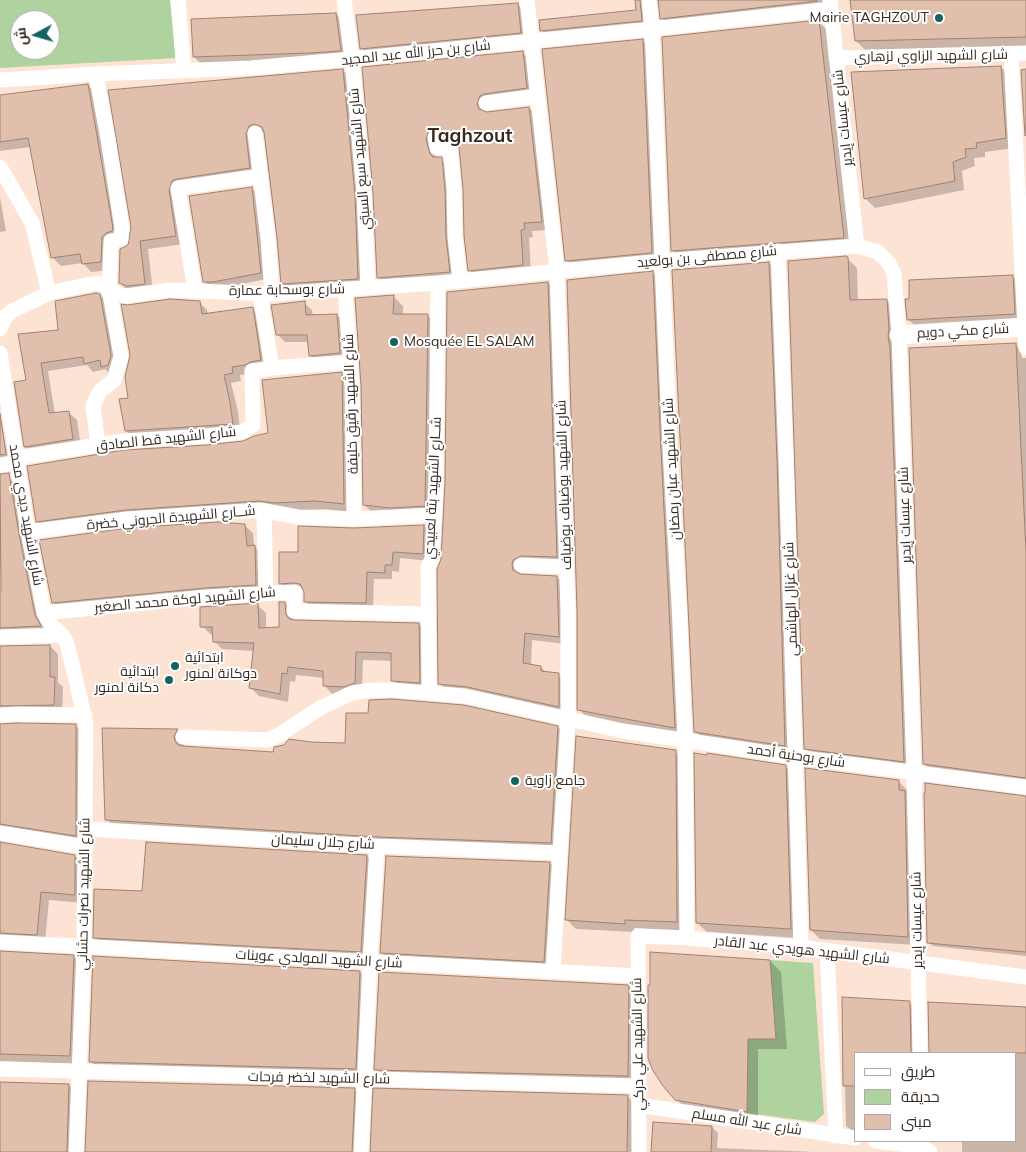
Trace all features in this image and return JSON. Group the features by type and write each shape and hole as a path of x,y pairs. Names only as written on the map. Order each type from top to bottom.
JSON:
{"street":[{"path":"178,0 184,71"},
{"name":"شارع الشهيد سبع السبتي","path":"344,0 352,59 364,194 368,288"},
{"name":"شارع الشهيد بوضياف بوضياف","path":"527,0 557,270 566,566 568,718 553,971"},
{"name":"شارع الشهيد عبان رمضان","path":"649,0 652,29 685,740 687,938"},
{"name":"شارع بن حرز الله عبد المجيد","path":"0,80 251,68 352,59 652,29 830,4"},
{"name":"شارع عيسات إيدير","path":"830,4 857,246 878,252 889,263 894,274 899,335 914,772 920,1052"},
{"path":"1018,54 1026,348"},
{"name":"شارع الشهيد الزاوي لزهاري","path":"836,58 1018,54"},
{"path":"96,74 122,228 121,239 111,242 109,289 121,356 114,380 100,391 92,406 98,445"},
{"path":"486,103 538,96"},
{"path":"255,132 268,239 266,294 272,368"},
{"path":"435,137 437,148 450,148 454,189 455,237 460,280"},
{"path":"0,167 32,224 49,293"},
{"path":"196,290 178,188 261,176"},
{"name":"شارع مصطفى بن بولعيد","path":"557,270 857,246"},
{"name":"شارع غزال الهاشمي","path":"778,251 787,470 801,947"},
{"name":"شارع بوسحابة عمارة","path":"1,326 5,317 12,310 49,293 96,283 126,296 159,290 266,294 438,283 557,270"},
{"name":"شــارع الشهيد بتة لعبيدي","path":"429,692 428,567 432,560 436,483 438,283"},
{"name":"شارع الشهيد رقيق خليفة","path":"345,289 350,362 354,519"},
{"name":"شارع مكي دويم","path":"899,335 1026,327"},
{"name":"شارع الشهيد ديدي محمد","path":"0,353 28,532 44,613 50,624 64,637"},
{"name":"شارع الشهيد قط الصادق","path":"0,465 98,445 151,438 206,436 242,432 252,425 252,371 350,362"},
{"path":"264,511 266,592"},
{"name":"شــارع الشهيدة الجروني خضرة","path":"28,532 126,519 264,511 298,518 354,519 434,515"},
{"path":"521,565 566,566"},
{"name":"شارع الشهيد لوكة محمد الصغير","path":"44,613 266,592 294,592 294,611 428,614"},
{"path":"0,637 64,637"},
{"name":"شارع الشهيد نصرات حشاني","path":"64,637 69,647 87,736 84,947 76,1152"},
{"name":"شارع بوحنية أحمد","path":"183,737 267,740 279,735 320,708 352,693 372,690 429,692 465,696 623,731 796,757 1026,788"},
{"path":"0,716 17,714 84,715"},
{"name":"شارع جلال سليمان","path":"86,829 378,846 560,853"},
{"path":"0,833 86,848"},
{"path":"361,1152 370,962 378,846"},
{"name":"شارع الشهيد هويدي عبد القادر","path":"638,936 801,947 1026,977"},
{"name":"شارع الشهيد علي دركي","path":"638,936 639,1152"},
{"name":"شارع الشهيد المولدي عوينات","path":"0,942 638,976"},
{"path":"827,951 836,1136"},
{"name":"شارع الشهيد لخضر فرحات","path":"0,1069 639,1086"},
{"name":"شارع عبد الله مسلم","path":"639,1105 854,1138"},
{"path":"882,1142 925,1148"}],"green space":[{"path":"0,0 170,0 176,58 0,68"},
{"path":"770,960 813,963 824,1114 815,1122 747,1113 748,1052 741,1039 776,1038"}],"building":[{"path":"635,0 640,0 642,21 540,31 539,20 636,10"},
{"path":"658,0 817,0 817,1 660,19"},
{"name":"Mairie TAGHZOUT","path":"850,0 1026,0 1026,37 855,41"},
{"path":"518,3 521,33 360,49 356,15"},
{"path":"336,13 341,51 193,57 191,19"},
{"path":"819,20 844,238 671,251 662,37"},
{"path":"643,39 652,253 565,261 542,49"},
{"path":"523,51 527,88 484,94 480,96 477,104 479,109 487,112 529,107 542,222 524,223 525,229 521,230 523,265 468,271 459,147 455,140 445,139 442,131 434,128 429,130 426,139 430,154 433,157 442,157 446,237 450,272 377,278 373,193 362,67"},
{"path":"1001,66 1006,138 976,143 977,148 965,149 966,157 953,162 955,181 864,199 851,72"},
{"path":"343,69 355,195 358,279 281,284 264,132 262,127 254,124 249,126 246,134 250,168 172,181 169,190 176,236 140,241 145,284 127,286 119,283 120,249 128,245 131,227 108,90"},
{"path":"1026,69 1026,135 1025,136 1021,70"},
{"path":"88,84 113,228 112,231 102,237 101,262 82,264 80,254 51,258 28,138 0,142 0,95"},
{"path":"252,187 261,273 213,282 203,282 189,196"},
{"path":"848,257 850,300 887,299 904,762 804,749 788,261"},
{"path":"769,262 785,746 694,732 672,270"},
{"path":"653,271 675,728 577,710 577,611 567,280"},
{"path":"1013,275 1015,314 907,320 905,299 909,299 909,280"},
{"path":"548,282 557,557 521,556 513,560 512,565 513,570 520,574 557,576 559,637 525,633 523,663 541,666 541,671 559,673 559,707 467,687 438,684 437,569 441,559 445,483 447,292"},
{"path":"96,293 100,294 111,355 108,365 101,367 100,360 84,364 83,357 41,363 49,413 69,411 73,439 24,447 14,382 26,380 18,334 58,330 55,301"},
{"path":"394,295 393,314 428,314 425,506 390,508 363,505 361,386 355,298"},
{"path":"170,299 200,301 202,314 253,307 261,360 232,367 233,373 224,375 233,424 125,431 119,399 128,398 125,377 130,355 121,304 127,305"},
{"path":"305,301 306,315 337,314 340,353 309,356 307,335 276,335 271,305"},
{"path":"1016,343 1026,552 1026,778 923,764 909,348"},
{"path":"342,372 344,504 315,501 275,503 259,501 126,510 36,522 27,466 124,450 243,441 268,433 262,380"},
{"path":"0,414 6,454 0,455"},
{"path":"9,473 35,615 41,626 0,628 0,474"},
{"path":"218,522 245,524 247,546 255,545 256,585 52,603 39,540 128,528"},
{"path":"424,525 423,554 393,552 392,565 385,565 385,573 367,572 366,603 304,602 304,592 300,584 279,584 279,552 298,552 298,526 354,528"},
{"path":"279,602 285,602 286,615 289,619 294,620 419,623 420,683 391,681 391,653 356,652 355,683 344,687 323,686 323,671 288,667 287,674 282,673 280,694 249,688 254,643 213,642 212,627 200,627 200,607 258,603 259,628 279,627"},
{"path":"50,645 50,677 55,677 54,705 0,706 0,646"},
{"path":"392,699 464,705 558,726 551,843 377,837 105,820 102,728 178,729 174,736 175,741 178,745 182,746 273,752 274,747 284,745 289,739 345,743 346,713 368,713 369,700"},
{"path":"0,724 76,724 76,836 0,824"},
{"path":"576,736 676,750 677,922 625,920 625,924 565,920"},
{"path":"694,753 707,755 707,753 786,765 791,929 696,923"},
{"path":"805,768 899,780 899,790 905,791 908,937 810,930"},
{"path":"925,783 1026,796 1026,952 927,943"},
{"path":"0,842 75,855 75,895 41,892 37,935 0,933"},
{"path":"146,842 367,855 361,952 93,938 94,889 142,891"},
{"path":"386,856 550,862 544,962 380,953"},
{"path":"0,951 74,955 70,1056 0,1054"},
{"path":"650,952 770,960 776,1039 748,1039 747,1112 675,1100 652,1069 648,1058"},
{"path":"93,956 360,971 356,1069 89,1062"},
{"path":"379,972 629,985 628,1076 374,1070"},
{"path":"842,997 910,1001 911,1052 854,1052 854,1086 843,1086"},
{"path":"928,1002 1026,1007 1026,1053 929,1052"},
{"path":"88,1081 355,1088 352,1152 85,1152"},
{"path":"0,1082 69,1084 67,1152 0,1152"},
{"path":"373,1088 628,1095 627,1152 370,1152"},
{"path":"653,1122 712,1126 711,1152 651,1152"}],"place":[{"name":"Mairie TAGHZOUT","path":"939,18"},
{"name":"Mosquée EL SALAM","path":"394,342"},
{"name":"ابتدائية دوكانة لمنور","path":"175,666"},
{"name":"ابتدائية دكانة لمنور","path":"169,680"},
{"name":"جامع زاوية","path":"515,781"}],"district":[{"name":"Taghzout","path":"470,136"}]}
